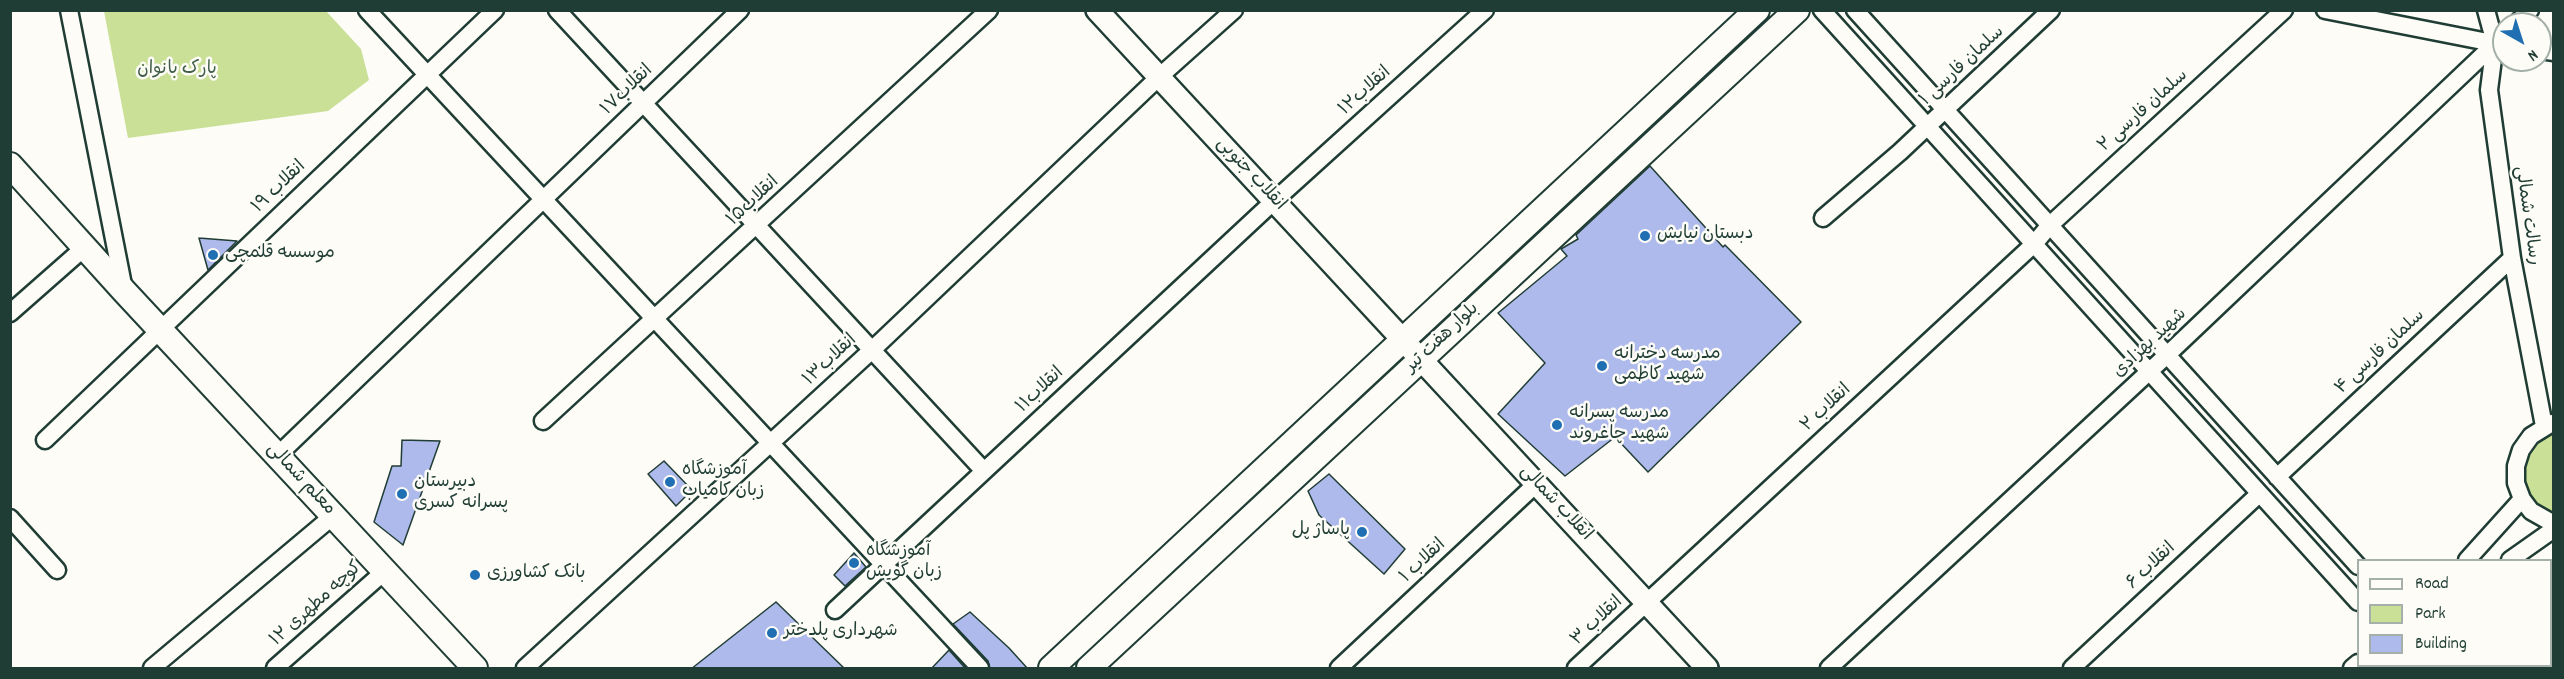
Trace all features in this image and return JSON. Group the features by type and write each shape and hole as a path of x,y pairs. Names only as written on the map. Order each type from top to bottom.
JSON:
{"main road":[{"name":"بلوار هفت تیر","path":"1052,669 1757,10"},
{"name":"بلوار هفت تیر","path":"1089,669 1797,10"},
{"name":"معلم شمالی","path":"10,165 475,669"}],"street":[{"path":"69,10 124,291"},
{"path":"367,10 980,669"},
{"name":"انقلاب ۱۹","path":"45,440 495,10"},
{"path":"557,10 984,471"},
{"name":"انقلاب۱۷","path":"277,456 740,10"},
{"name":"انقلاب۱۵","path":"543,421 989,10"},
{"name":"انقلاب جنوبی","path":"1097,10 1402,340"},
{"name":"انقلاب۱۳","path":"525,669 872,350 1159,77 1234,10"},
{"name":"انقلاب۱۲","path":"1274,201 1485,10"},
{"path":"1822,10 2357,601"},
{"path":"1855,10 2357,565"},
{"name":"سلمان فارسی ۱","path":"1823,218 1900,152 2052,10"},
{"name":"سلمان فارسی ۲","path":"2034,244 2050,225 2284,10"},
{"path":"2325,10 2492,39"},
{"name":"شهید بهزادی","path":"1829,669 2492,49"},
{"name":"رسالت شمالی","path":"2493,72 2489,90 2512,258 2549,424"},
{"name":"انقلاب۱۱","path":"835,610 1274,201"},
{"name":"انقلاب ۲","path":"1647,603 2034,244"},
{"path":"10,313 85,248"},
{"name":"سلمان فارسی ۴","path":"2277,477 2512,258"},
{"name":"انقلاب شمالی","path":"1402,340 1707,669"},
{"path":"2549,424 2531,436 2521,450 2516,466 2516,483 2522,499 2531,511 2553,524"},
{"name":"انقلاب ۱","path":"1339,669 1536,484"},
{"name":"انقلاب ۶","path":"2072,669 2259,494"},
{"path":"2469,559 2522,499"},
{"path":"152,669 333,516"},
{"path":"10,518 57,570"},
{"path":"2516,558 2553,529"},
{"name":"کوچه مطهری ۱۲","path":"275,669 385,571"},
{"name":"انقلاب ۳","path":"1576,669 1647,603"}],"green space":[{"name":"پارک بانوان","path":"104,11 326,11 361,49 369,80 328,111 128,138"},
{"path":"2553,429 2553,519 2537,511 2520,483 2525,451 2535,439"}],"building":[{"path":"1650,166 1723,247 1725,245 1801,322 1648,472 1615,437 1565,476 1498,414 1545,363 1498,313 1567,256 1561,249 1578,239 1576,235"},
{"name":"موسسه قلمچی","path":"199,238 237,241 208,270"},
{"name":"دبیرستان پسرانه کسری","path":"402,440 440,441 403,545 374,522 392,466 401,466"},
{"name":"آموزشگاه زبان کامیاب","path":"664,461 692,490 676,506 648,474"},
{"name":"پاساژ پل","path":"1329,474 1405,549 1384,574 1319,515 1308,491"},
{"name":"آموزشگاه زبان گویش","path":"854,553 866,567 845,586 834,575"},
{"name":"شهرداری پلدختر","path":"776,602 845,669 691,669"},
{"path":"970,612 1028,669 990,669 988,661 953,624"},
{"path":"949,650 966,669 931,669"}],"place":[{"name":"دبستان نیایش","path":"1645,236"},
{"name":"موسسه قلمچی","path":"213,255"},
{"name":"مدرسه دخترانه شهید کاظمی","path":"1602,366"},
{"name":"مدرسه پسرانه شهید چاغروند","path":"1557,425"},
{"name":"آموزشگاه زبان کامیاب","path":"670,482"},
{"name":"دبیرستان پسرانه کسری","path":"402,494"},
{"name":"پاساژ پل","path":"1362,532"},
{"name":"آموزشگاه زبان گویش","path":"854,563"},
{"name":"بانک کشاورزی","path":"475,575"},
{"name":"شهرداری پلدختر","path":"772,633"}]}
